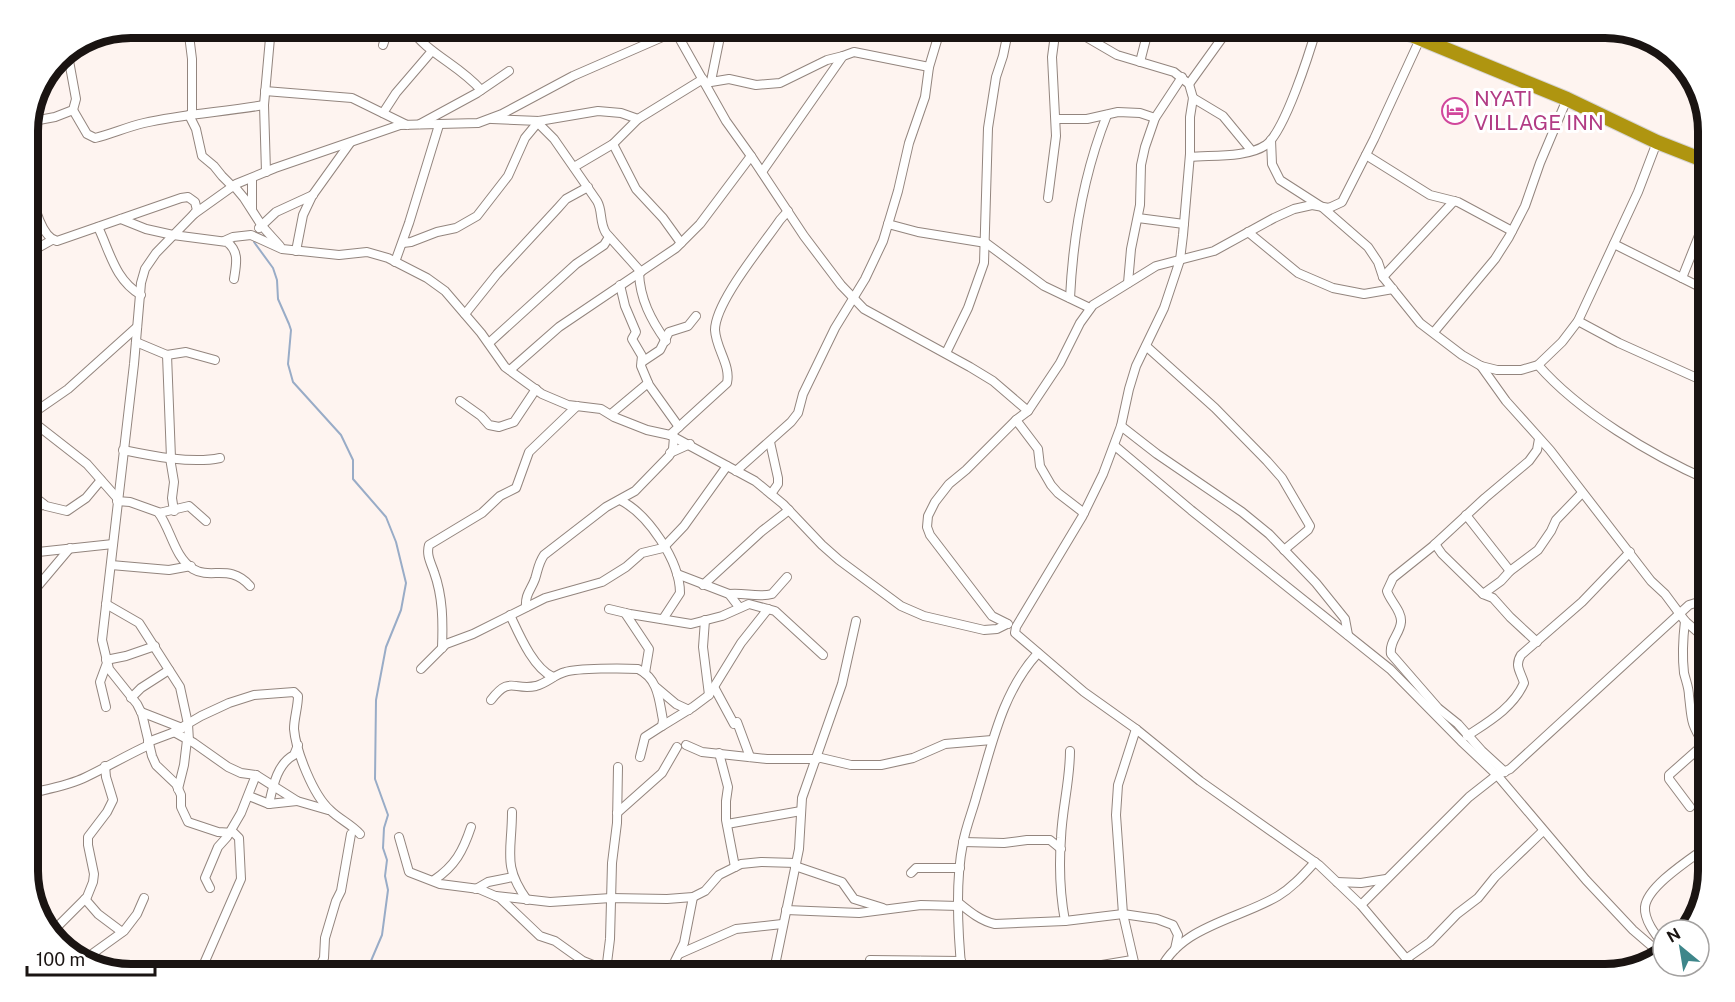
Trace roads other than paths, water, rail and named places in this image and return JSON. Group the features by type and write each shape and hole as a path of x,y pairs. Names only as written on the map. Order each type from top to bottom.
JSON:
{"highway":[{"path":"1419,39 1568,99 1657,142 1697,158"}],"street":[{"path":"189,38 192,59 191,114 202,156 233,186 282,249"},
{"path":"266,172 264,105 270,38"},
{"path":"383,45 385,38"},
{"path":"416,38 465,73 481,90"},
{"path":"204,964 241,879 239,838 234,833 192,825 188,822 183,813 178,789 156,765 141,712 109,669 102,640 141,283 145,269 194,214 233,186 302,158 400,126 478,123 502,114 573,76 656,38"},
{"path":"678,38 706,81 726,121 788,212 822,260 864,309 993,381 1028,411"},
{"path":"706,81 719,38"},
{"path":"736,471 770,442 798,413 803,394 835,328 855,298 883,241 909,143 925,97 929,67 938,38"},
{"path":"946,353 958,332 981,277 986,243 988,128 996,77 1007,38"},
{"path":"1048,198 1056,136 1052,57 1055,38"},
{"path":"1088,38 1117,55 1174,72 1189,84 1193,98 1190,117 1190,157 1180,260 1164,308 1128,390 1115,446 1084,513 1016,627 1015,633 1084,692 1136,729 1236,808 1315,862 1361,905 1410,964"},
{"path":"1140,62 1146,38"},
{"path":"1189,84 1222,38"},
{"path":"1190,157 1236,155 1265,145 1271,140 1278,130 1299,82 1313,38"},
{"path":"1016,627 992,616 939,549 927,527 928,516 935,502 949,484 966,471 1016,420 1028,411 1060,363 1080,322 1090,308 1156,266 1214,251 1294,209 1305,206 1329,208 1342,202 1419,39"},
{"path":"383,113 396,93 432,51"},
{"path":"574,167 614,144 638,119 706,81 729,80 756,85 780,83 827,60 854,52 929,67"},
{"path":"762,172 843,56"},
{"path":"69,61 76,99 73,110 87,134 95,138 143,123 191,114 264,105"},
{"path":"419,124 481,90 509,70"},
{"path":"1128,284 1131,249 1138,218 1141,165 1155,118 1182,77"},
{"path":"265,91 352,98 407,125"},
{"path":"1193,98 1223,116 1251,150"},
{"path":"1434,332 1495,259 1512,231 1525,206 1540,163 1568,99"},
{"path":"39,120 56,117 73,110"},
{"path":"489,119 538,122 598,111 621,112 638,119"},
{"path":"1056,119 1087,119 1118,112 1140,113 1155,118"},
{"path":"1070,298 1081,204 1098,138 1107,115"},
{"path":"538,122 554,139 600,205 601,226 640,272 640,291 643,299 666,341"},
{"path":"403,243 456,228 477,216 508,176 525,138 538,122"},
{"path":"395,262 403,243 439,125"},
{"path":"1271,140 1272,164 1280,180 1322,207 1368,247 1378,262 1383,277 1411,313 1462,355 1481,366 1497,370 1521,370 1538,365 1562,342 1578,321 1638,192 1657,142"},
{"path":"296,250 303,215 313,195 350,144"},
{"path":"614,144 636,189 663,218 681,243"},
{"path":"1366,155 1430,195 1454,201 1512,231"},
{"path":"510,370 559,327 681,243 700,224 752,156"},
{"path":"252,178 252,209"},
{"path":"465,314 566,199 588,187"},
{"path":"252,236 276,212 313,195"},
{"path":"38,248 52,240 68,239 81,232 181,198 193,199 197,210 194,214"},
{"path":"1383,277 1454,201"},
{"path":"670,453 672,436 679,427 727,383 728,369 715,333 716,318 739,278 788,212"},
{"path":"38,213 44,232 52,240"},
{"path":"1138,218 1184,224"},
{"path":"121,219 146,229 173,235 224,241 241,235 252,236 282,249 339,255 367,252 395,262 427,278 445,291 489,343 505,367 536,389 548,397 577,406 601,409 647,430 672,436 755,481 789,510 839,560 901,606 924,616 984,630 997,629 1007,624"},
{"path":"888,224 918,232 986,243 1032,278 1090,308"},
{"path":"98,227 115,268 127,285 141,295"},
{"path":"1248,232 1298,273 1333,288 1364,294 1393,289"},
{"path":"489,343 576,264 604,245 609,237"},
{"path":"1682,278 1697,240"},
{"path":"224,241 233,247 237,255 234,279"},
{"path":"1614,244 1697,286"},
{"path":"620,285 625,306 636,332 632,339 642,356 648,383 679,427"},
{"path":"642,362 660,350 669,332 688,326 696,316"},
{"path":"1578,321 1619,344 1697,378"},
{"path":"38,412 68,389 137,327"},
{"path":"136,342 167,355 186,352 215,360"},
{"path":"1146,346 1215,408 1282,478 1310,526 1284,550"},
{"path":"167,355 174,511"},
{"path":"1538,365 1569,396 1607,423 1665,459 1697,475"},
{"path":"1481,366 1501,394 1550,450 1679,614 1698,632"},
{"path":"610,414 648,383"},
{"path":"460,401 481,416 489,425 499,427 514,422 536,389"},
{"path":"442,648 443,613 429,559 429,545 482,513 500,496 516,488 529,452 577,406"},
{"path":"1016,420 1038,449 1040,466 1051,485 1084,513"},
{"path":"38,424 87,464 117,500 130,502 159,513 191,507 206,521"},
{"path":"1121,426 1156,454 1262,528 1346,619 1348,635"},
{"path":"1539,439 1537,450 1529,461 1394,578 1388,586 1388,595 1401,618 1401,624 1390,646 1391,654 1501,773 1543,831 1633,930 1651,946"},
{"path":"770,442 778,478 778,484 771,494"},
{"path":"526,607 527,592 536,577 538,564 544,555 600,511 642,484 670,453 690,444"},
{"path":"1115,446 1191,510 1390,669 1461,741 1501,773"},
{"path":"123,450 171,458 204,460 220,458"},
{"path":"421,669 446,644 526,607 567,591 602,582 626,567 642,553 665,546 684,526 727,466"},
{"path":"38,500 53,509 67,511 86,498 101,480"},
{"path":"1483,594 1538,550 1556,520 1582,493"},
{"path":"620,500 626,503 654,531 665,546 677,574 680,593 663,619"},
{"path":"38,507 43,504"},
{"path":"703,585 762,531 789,510"},
{"path":"159,513 183,558 191,566 203,571 233,574 244,579 250,586"},
{"path":"1466,515 1510,571"},
{"path":"38,552 113,544"},
{"path":"1435,544 1442,554 1483,594 1493,598 1538,642"},
{"path":"38,586 70,548"},
{"path":"1467,736 1514,700 1524,683 1518,671 1518,660 1582,602 1630,552"},
{"path":"111,565 170,570 191,566"},
{"path":"677,574 729,594 740,592 767,596 772,594 787,577"},
{"path":"729,594 739,607"},
{"path":"1361,905 1469,797 1501,773 1689,604 1698,602"},
{"path":"106,604 139,623 180,687 188,741 178,789"},
{"path":"609,609 691,624 722,616 749,604 775,611 823,655"},
{"path":"640,757 645,737 709,695 741,643 768,609"},
{"path":"625,613 649,649 645,672"},
{"path":"510,615 522,640 540,668 553,677"},
{"path":"705,620 703,648 709,695"},
{"path":"775,964 796,865 802,798 842,684 856,621"},
{"path":"1685,621 1684,670 1690,716 1698,735"},
{"path":"106,662 154,646"},
{"path":"961,964 959,905 963,842 992,740 1013,686 1020,673 1038,653"},
{"path":"106,662 100,682 106,707"},
{"path":"491,700 498,690 507,685 537,686 558,674 574,670 632,669 645,672 656,687 676,704 689,710"},
{"path":"131,698 141,688 168,670"},
{"path":"656,687 663,720 662,726"},
{"path":"714,687 736,723 750,757"},
{"path":"38,792 86,778 148,743 229,703 254,695 292,691 298,696 294,728 310,780 329,810 355,834 341,891 325,938 324,958 321,964"},
{"path":"141,712 185,726"},
{"path":"1133,964 1123,914 1117,849 1117,792 1136,729"},
{"path":"174,732 228,767 241,773 256,775 297,801 329,810"},
{"path":"617,813 662,773 681,746 702,752 750,757 782,760 817,758 851,765 881,765 913,758 945,744 992,740"},
{"path":"269,804 273,784 284,761 294,755 298,745"},
{"path":"1690,807 1669,775 1698,749"},
{"path":"1065,921 1061,890 1061,838 1068,790 1070,751"},
{"path":"719,753 728,787 727,824 735,867"},
{"path":"57,928 85,899 93,882 94,874 87,845 88,837 113,800 105,766"},
{"path":"607,964 618,767"},
{"path":"210,888 205,878 207,870 221,841 230,833 249,796 256,775"},
{"path":"249,796 269,804 297,801"},
{"path":"512,812 510,849 513,876 528,900"},
{"path":"727,824 801,812"},
{"path":"434,880 450,869 471,827"},
{"path":"1406,959 1430,942 1457,914 1478,898 1495,877 1543,831"},
{"path":"399,837 407,870 413,875 448,885 476,889 496,896 550,902 611,897 667,899 693,897 705,891 719,875 735,867 755,862 796,865 842,882 855,899 888,909"},
{"path":"963,842 1004,843 1050,840 1061,849"},
{"path":"1651,925 1647,919 1645,906 1650,895 1660,884 1698,854"},
{"path":"1165,964 1175,949 1190,936 1280,895 1297,882 1315,862"},
{"path":"911,873 916,868 960,868"},
{"path":"476,889 488,882 513,876"},
{"path":"1337,882 1361,883 1387,878"},
{"path":"496,896 540,936 555,941 590,964"},
{"path":"676,964 684,943 693,897"},
{"path":"92,956 122,932 137,914 144,898"},
{"path":"85,899 98,914 122,932"},
{"path":"786,910 859,913 921,905 959,905 995,924 1065,921 1123,914 1157,918 1173,925 1178,935 1175,949"},
{"path":"679,954 736,929 782,924"},
{"path":"870,960 961,961"},
{"path":"1108,964 1132,960"}],"waterway":[{"path":"254,242 273,268 277,280 278,299 291,330 288,364 293,382 341,435 353,460 353,479 386,517 396,542 406,583 401,610 386,647 376,700 375,779 388,815 384,828 383,848 387,860 385,876 388,890 382,935 370,964"}],"place":[{"name":"NYATI VILLAGE INN","path":"1455,111"}]}
